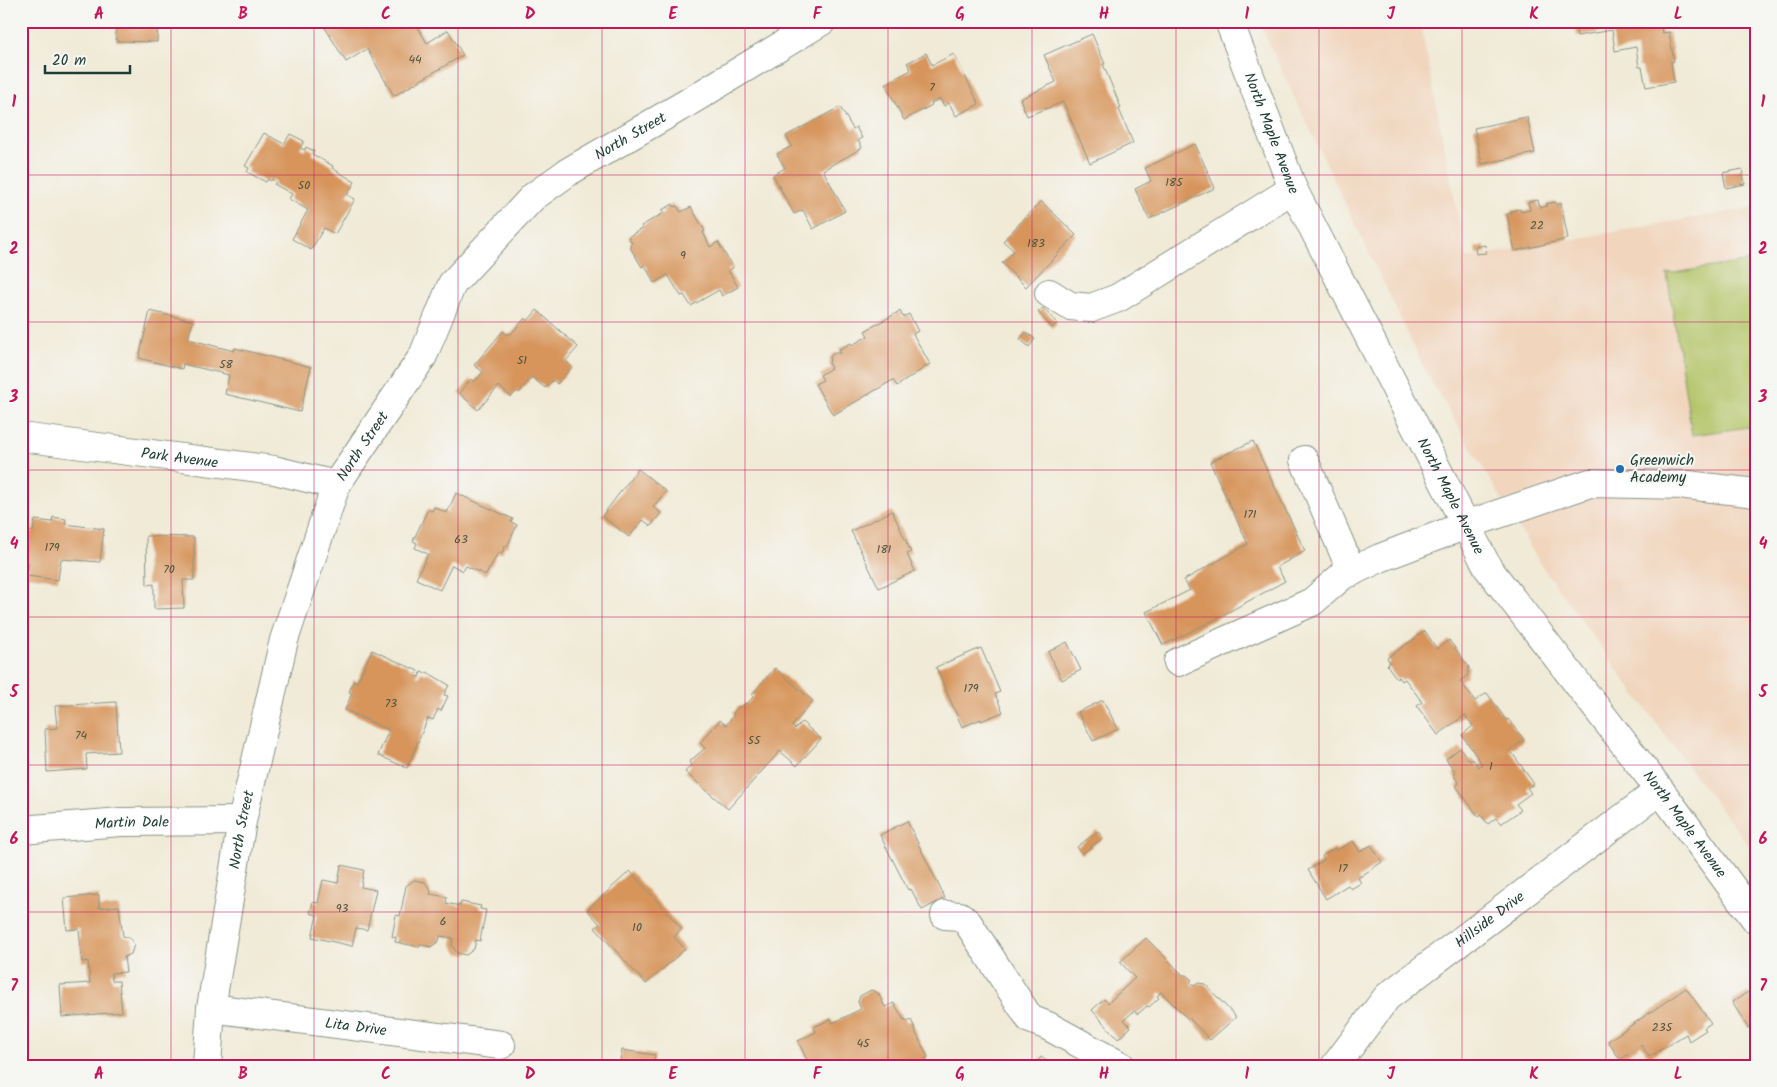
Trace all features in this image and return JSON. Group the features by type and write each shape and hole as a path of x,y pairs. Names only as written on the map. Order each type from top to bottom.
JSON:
{"street":[{"name":"North Street","path":"207,1066 211,1008 242,821 284,640 336,485 422,356 452,284 533,197 568,172 688,103 822,21"},
{"name":"North Maple Avenue","path":"1229,21 1293,190 1488,568 1660,790 1756,920"},
{"path":"1049,293 1070,306 1091,308 1118,298 1293,190"},
{"name":"Park Avenue","path":"21,437 274,470 336,485"},
{"path":"1304,460 1352,572"},
{"path":"1178,662 1312,602 1342,576 1380,558 1466,525 1590,483 1687,485 1756,493"},
{"name":"Hillside Drive","path":"1335,1066 1387,997 1660,790"},
{"name":"Martin Dale","path":"21,830 121,822 242,821"},
{"path":"945,915 960,916 968,923 1030,1019 1048,1026 1120,1066"},
{"name":"Lita Drive","path":"211,1008 500,1045"}],"shaded area":[{"name":"Greenwich Academy","path":"1258,21 1420,21 1466,258 1756,207 1756,855 1695,776 1541,565 1427,374"}],"green space":[{"path":"1756,260 1756,426 1692,435 1667,274"}],"building":[{"path":"116,21 158,21 157,42 116,41"},
{"path":"321,21 414,21 427,43 448,30 463,55 394,96 367,49 346,62"},
{"path":"1575,21 1660,21 1662,33 1669,32 1674,61 1671,62 1674,82 1646,87 1642,67 1639,67 1636,47 1615,51 1612,30 1577,36"},
{"path":"1092,34 1105,64 1103,64 1133,143 1090,163 1063,102 1027,116 1020,99 1056,82 1044,55"},
{"path":"926,53 932,65 954,54 979,104 956,116 949,103 944,106 940,99 904,120 885,84 911,70 907,63"},
{"path":"840,107 853,129 856,127 862,138 858,140 862,148 823,170 845,211 813,229 803,210 794,214 773,175 785,168 777,154 792,146 786,136"},
{"path":"1527,117 1535,153 1482,164 1474,128"},
{"path":"264,133 284,144 290,134 304,141 300,148 305,150 306,147 314,151 312,154 355,182 347,195 355,199 335,234 324,228 311,250 292,239 308,210 289,199 292,194 274,184 276,182 272,179 271,181 268,179 266,182 247,172 249,168 245,166"},
{"path":"1195,144 1215,188 1149,219 1135,189 1151,181 1145,168"},
{"path":"1742,169 1745,184 1726,188 1723,173"},
{"path":"1538,200 1540,208 1547,206 1546,204 1556,202 1556,205 1561,203 1568,239 1515,251 1507,214 1520,209 1521,212 1530,210 1528,202"},
{"path":"1041,201 1076,235 1026,287 1002,263 1014,251 1003,241"},
{"path":"673,204 681,212 691,207 705,231 703,232 710,247 718,242 733,268 728,270 738,287 722,296 719,290 691,306 684,295 681,296 668,275 654,283 645,265 642,267 631,249 630,244 632,243 628,237 643,228 641,226 664,213 662,210"},
{"path":"1485,245 1486,253 1476,254 1475,247"},
{"path":"1043,308 1057,323 1052,328 1038,312"},
{"path":"537,310 578,347 566,361 572,367 557,384 553,380 545,388 532,377 519,393 517,391 511,397 499,386 478,410 459,393 471,379 474,382 483,372 474,365 503,331 508,335 511,334 525,318 528,321"},
{"path":"150,311 193,321 188,339 234,351 235,348 311,367 300,412 225,394 229,375 183,364 182,369 139,358"},
{"path":"900,311 903,317 909,314 918,331 913,334 930,364 897,386 893,380 833,415 815,384 823,380 820,375 831,368 829,364 830,357 834,353 841,353 839,349 851,343 852,345 868,336 865,331"},
{"path":"1026,332 1035,339 1029,347 1020,339"},
{"path":"1253,441 1305,551 1277,567 1285,581 1214,620 1163,645 1146,612 1190,590 1184,580 1248,544 1210,462"},
{"path":"638,469 666,491 653,507 661,513 651,526 643,520 629,537 602,516"},
{"path":"456,493 513,519 511,522 517,525 507,547 505,546 502,553 498,553 486,575 466,566 463,571 452,565 440,590 416,579 428,554 415,548 417,543 413,541 428,509 432,511 434,507 447,513"},
{"path":"892,511 911,552 907,554 915,571 879,588 851,531"},
{"path":"53,517 66,519 65,524 104,529 100,562 61,559 58,580 27,576 29,563 21,562 21,530 33,532 35,520 52,522"},
{"path":"146,536 194,537 194,580 183,580 184,608 154,609 154,584 147,585"},
{"path":"1425,631 1437,649 1449,640 1469,667 1467,676 1460,681 1475,701 1487,693 1506,720 1508,719 1524,740 1510,750 1534,784 1527,788 1531,793 1516,804 1521,810 1501,824 1496,818 1488,824 1481,815 1479,817 1456,786 1459,784 1453,774 1456,772 1446,759 1460,748 1470,761 1473,759 1478,767 1482,764 1462,735 1473,726 1465,715 1438,735 1417,706 1422,702 1405,679 1402,681 1399,677 1397,679 1387,665 1390,662 1387,658"},
{"path":"1067,642 1081,670 1062,680 1048,652"},
{"path":"981,648 1000,692 995,694 1003,712 962,727 936,667"},
{"path":"372,650 418,671 416,676 419,677 421,672 426,674 427,672 449,685 444,695 448,696 441,711 438,709 433,720 428,718 407,768 378,755 389,730 345,710 352,693 349,692 354,680 357,682"},
{"path":"775,668 813,701 792,726 795,729 802,722 821,739 797,766 780,751 728,809 685,772 691,765 689,762 705,748 700,743 720,720 726,725 738,707 747,704 754,696 752,694"},
{"path":"1103,700 1118,729 1093,741 1078,712"},
{"path":"116,702 119,752 86,754 87,769 47,772 45,729 57,728 55,706"},
{"path":"907,821 945,898 922,910 911,889 908,890 880,835"},
{"path":"1098,831 1103,838 1082,854 1077,847"},
{"path":"1353,841 1360,852 1371,845 1382,862 1358,878 1361,883 1351,889 1348,885 1326,899 1308,870 1324,860 1322,856 1335,848 1336,851"},
{"path":"341,865 364,870 361,887 376,890 367,930 356,928 352,946 312,937 317,915 310,913 313,902 318,903 323,880 338,883"},
{"path":"630,871 682,929 674,937 685,949 646,984 595,928 600,924 587,910"},
{"path":"414,880 425,882 431,891 430,894 447,897 446,903 460,906 461,902 481,906 480,909 486,910 480,941 476,940 474,949 466,955 457,953 452,945 453,938 440,936 439,941 431,947 421,943 420,947 395,942 396,937 392,937 396,915 400,916 406,886"},
{"path":"99,895 99,908 119,906 123,936 131,939 134,945 131,954 124,957 126,972 111,973 112,981 119,981 122,1012 62,1017 60,985 90,983 88,961 82,962 79,929 67,930 64,898"},
{"path":"1146,938 1183,975 1192,980 1190,982 1194,986 1198,983 1205,984 1236,1017 1210,1040 1161,992 1157,996 1159,998 1149,1007 1147,1006 1138,1014 1134,1011 1124,1020 1131,1027 1118,1039 1092,1010 1104,999 1108,1003 1135,978 1120,962"},
{"path":"1686,988 1711,1023 1704,1028 1706,1030 1689,1041 1686,1034 1649,1057 1641,1045 1620,1060 1608,1041"},
{"path":"871,990 878,993 885,1007 894,1003 904,1020 907,1022 911,1020 928,1057 926,1058 927,1062 919,1066 889,1066 887,1061 878,1066 810,1066 798,1041 816,1032 814,1027 831,1019 833,1023 861,1009 858,1002 860,996"},
{"path":"1748,992 1756,1005 1756,1023 1748,1028 1732,1002"},
{"path":"622,1050 655,1055 653,1066 619,1066"},
{"path":"1041,1057 1054,1066 1035,1066"}],"place":[{"name":"Greenwich Academy","path":"1620,469"}]}
